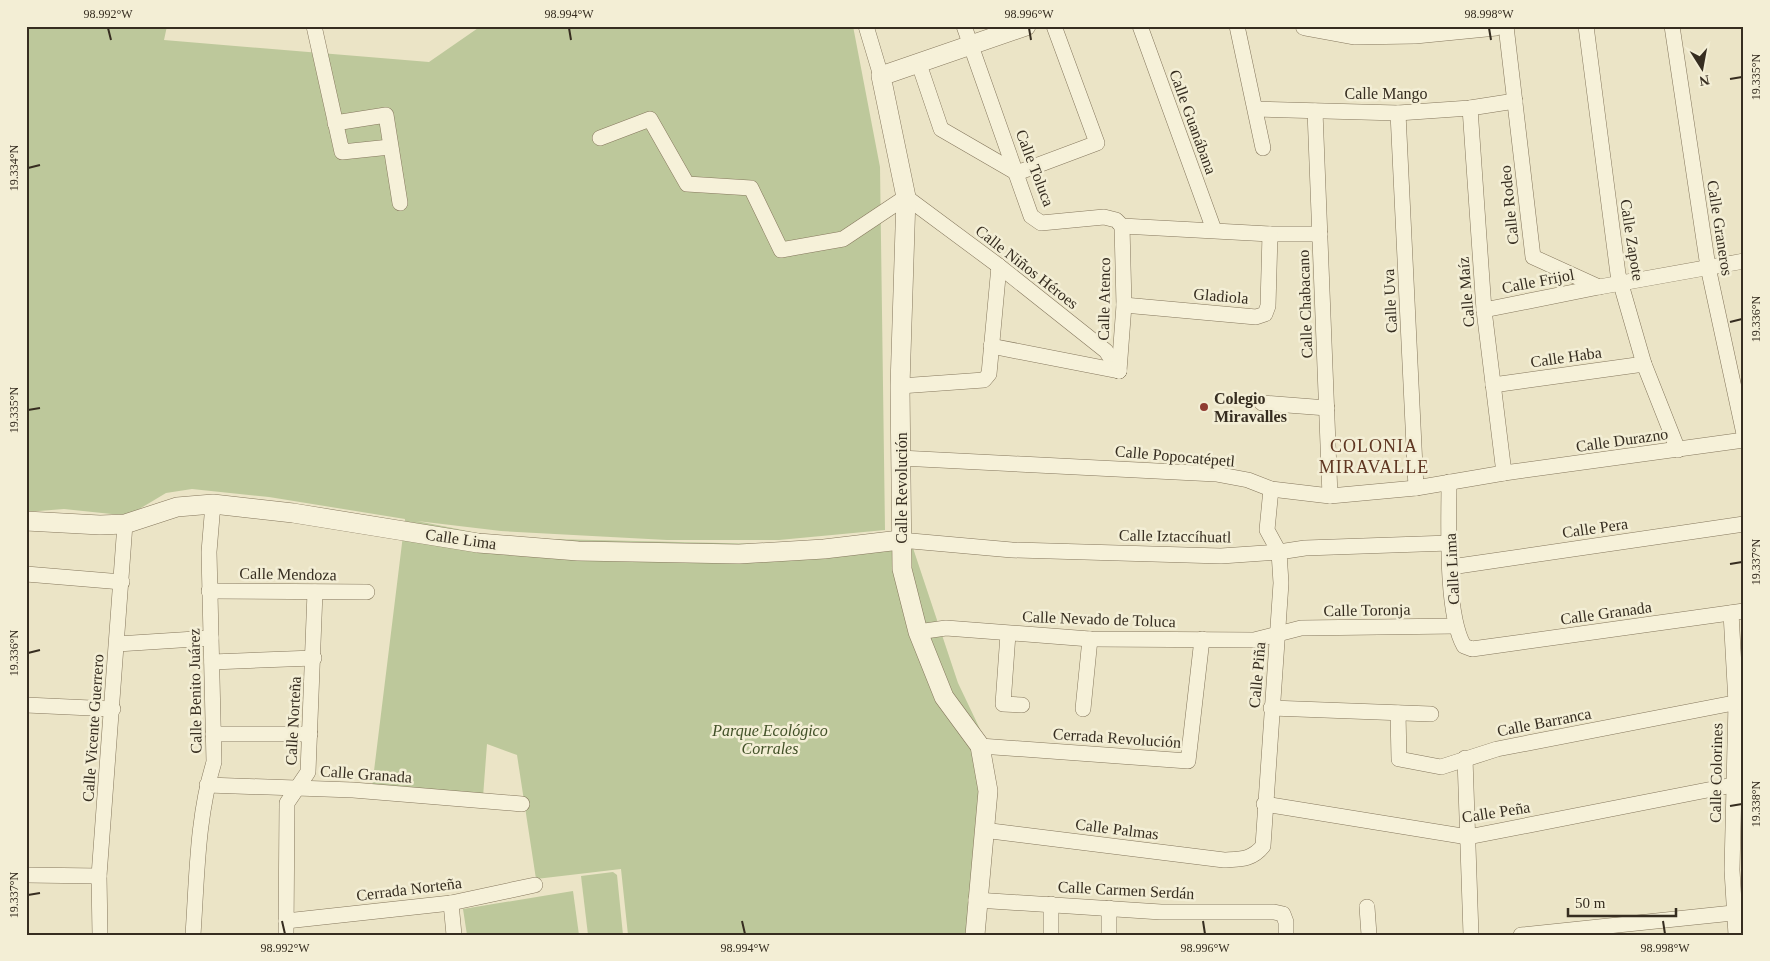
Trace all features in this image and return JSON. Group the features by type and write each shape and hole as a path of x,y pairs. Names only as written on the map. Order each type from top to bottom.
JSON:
{"street":[{"path":"314,26 342,152 390,147"},
{"name":"Calle Revolución","path":"866,26 881,76 906,197 900,386 900,540 902,569 918,632 944,698 980,746 988,791 976,900 975,935"},
{"name":"Calle Toluca","path":"964,26 1031,216 1041,223 1104,217 1116,220 1122,226 1270,234 1320,234"},
{"path":"881,76 1026,26"},
{"path":"920,64 941,129 1017,173 1097,143 1054,26"},
{"name":"Calle Guanábana","path":"1140,26 1214,230"},
{"path":"1237,26 1264,148"},
{"path":"1305,26 1354,34 1415,34 1496,26"},
{"name":"Calle Rodeo","path":"1506,26 1533,257 1599,287"},
{"name":"Calle Zapote","path":"1586,26 1620,284 1644,364 1678,450"},
{"name":"Calle Graneros","path":"1672,26 1708,267 1744,434"},
{"name":"Calle Mango","path":"1256,109 1398,113 1470,108 1516,100"},
{"name":"Calle Maíz","path":"1470,108 1484,310 1504,473"},
{"name":"Calle Chabacano","path":"1315,111 1330,496"},
{"name":"Calle Uva","path":"1398,113 1416,488"},
{"path":"335,123 386,115 400,204"},
{"path":"600,138 650,120 687,184 751,188 781,250 843,239 906,197"},
{"name":"Calle Niños Héroes","path":"906,197 999,266 1106,351 1119,371"},
{"name":"Calle Atenco","path":"1119,371 1124,305 1122,226"},
{"name":"Gladiola","path":"1124,305 1256,317 1265,314 1268,306 1270,234"},
{"path":"1599,287 1744,261"},
{"path":"900,386 976,382 984,380 989,374 999,266"},
{"name":"Calle Frijol","path":"1484,310 1599,287"},
{"path":"991,346 1119,371"},
{"name":"Calle Haba","path":"1493,385 1644,364"},
{"path":"1262,403 1327,408"},
{"name":"Calle Durazno","path":"1504,473 1744,440"},
{"name":"Calle Popocatépetl","path":"900,458 1216,474 1248,480 1271,489 1330,496 1416,488 1504,473"},
{"name":"Calle Lima","path":"1449,482 1451,567 1456,626 1464,646 1472,649"},
{"name":"Calle Piña","path":"1246,858 1257,854 1263,846 1271,708 1279,632 1281,583 1279,552 1267,530 1271,489"},
{"name":"Calle Lima","path":"26,520 100,525 125,524 177,507 213,504 293,513 478,543 578,551 739,554 824,549 900,540"},
{"name":"Calle Benito Juárez","path":"193,935 198,864 207,786 214,762 209,591 209,552 213,504"},
{"name":"Calle Vicente Guerrero","path":"100,935 100,876 125,524"},
{"name":"Calle Pera","path":"1451,567 1744,524"},
{"name":"Calle Iztaccíhuatl","path":"900,540 1012,550 1221,556 1279,552 1305,548 1450,543"},
{"path":"26,574 122,582"},
{"name":"Calle Mendoza","path":"209,591 367,592"},
{"name":"Calle Norteña","path":"286,928 287,803 299,788 308,772 314,658 315,592"},
{"name":"Calle Granada","path":"1472,649 1738,612"},
{"name":"Calle Colorines","path":"1736,935 1733,913 1733,785 1740,702 1738,612"},
{"name":"Calle Toronja","path":"1279,632 1301,628 1456,626"},
{"name":"Calle Nevado de Toluca","path":"918,632 946,628 1090,639 1254,640 1279,632"},
{"path":"1008,634 1003,704 1022,705"},
{"path":"117,644 211,638"},
{"path":"1083,709 1090,639"},
{"name":"Cerrada Revolución","path":"980,746 1188,761 1202,639"},
{"path":"212,662 314,658"},
{"name":"Calle Barranca","path":"1398,713 1399,759 1441,767 1497,749 1740,702"},
{"path":"26,705 113,709"},
{"path":"1271,708 1431,714"},
{"path":"214,734 310,734"},
{"path":"1466,758 1471,935"},
{"name":"Calle Peña","path":"1264,804 1468,837 1733,785"},
{"name":"Calle Granada","path":"207,786 299,788 522,804"},
{"name":"Calle Palmas","path":"983,830 1224,860 1246,858"},
{"path":"26,875 100,876"},
{"name":"Cerrada Norteña","path":"286,928 451,903 534,885"},
{"name":"Calle Carmen Serdán","path":"976,900 1161,912 1274,912 1283,914 1286,922 1286,935"},
{"path":"451,903 454,935"},
{"path":"1050,935 1051,904"},
{"path":"1367,907 1369,935"},
{"path":"1109,908 1109,935"},
{"path":"1521,935 1733,913"}],"green space":[{"name":"Parque Ecológico Corrales","path":"26,26 167,26 164,40 429,62 481,26 853,26 880,167 885,530 779,540 667,540 501,531 417,521 503,538 812,545 909,536 958,683 988,746 983,935 628,935 621,869 536,879 517,755 487,744 483,797 372,787 405,519 269,497 192,489 166,493 136,511 121,515 64,509 26,512"},
{"path":"613,872 617,875 623,935 588,935 581,876"},
{"path":"573,891 579,935 467,935 463,909"}],"place":[{"name":"Colegio Miravalles","path":"1204,407"}],"district":[{"name":"COLONIA MIRAVALLE","path":"1374,456"}]}
